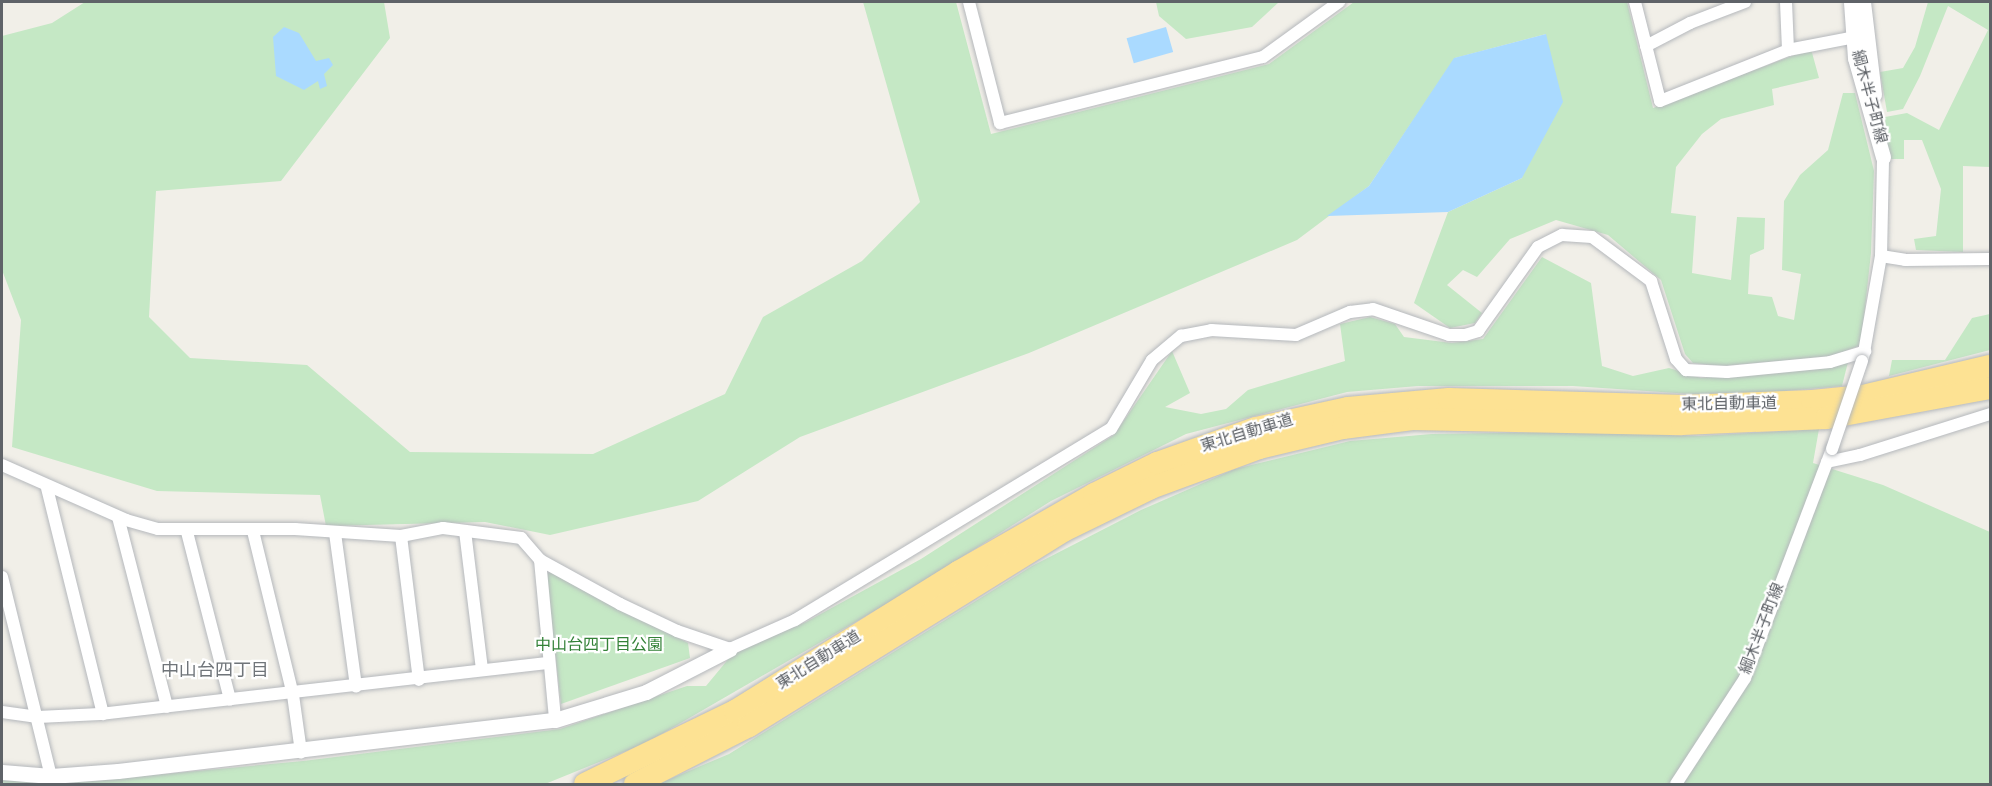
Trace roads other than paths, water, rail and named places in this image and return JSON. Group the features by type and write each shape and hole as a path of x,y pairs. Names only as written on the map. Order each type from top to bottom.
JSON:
{"highway":[{"name":"東北自動車道","path":"585,784 691,736 754,700 958,572 1094,494 1157,463 1256,428 1348,408 1449,399 1684,406 1812,401 1863,396 1990,366"},
{"name":"東北自動車道","path":"635,784 775,710 1063,531 1151,489 1259,448 1343,428 1412,419 1479,417 1682,424 1827,418 1990,388"}],"street":[{"path":"969,2 1000,123 1263,57 1339,2"},
{"path":"1635,2 1660,101 1788,50 1858,36"},
{"path":"1646,46 1690,23 1745,2"},
{"path":"1786,2 1788,50"},
{"name":"綱木半子町線","path":"1851,2 1858,36"},
{"path":"1863,2 1858,36 1883,157"},
{"name":"綱木半子町線","path":"1676,784 1745,678 1832,449 1864,356 1881,256 1883,157"},
{"path":"2,772 51,776 301,752 555,720 646,692 730,649 795,620 1111,429 1152,360 1181,336 1211,330 1296,335 1350,312 1373,309 1449,335 1465,335 1478,331 1538,247 1562,235 1592,237 1651,281 1676,360 1686,370 1727,372 1830,362 1864,356"},
{"path":"1881,256 1905,260 1990,259"},
{"path":"1827,462 1860,455 1990,414"},
{"path":"2,465 47,488 118,517 158,530 401,536 443,528 521,538 540,560 677,632 730,649"},
{"path":"47,488 103,714"},
{"path":"118,517 167,706"},
{"path":"253,531 293,695 301,752"},
{"path":"465,531 482,670"},
{"path":"188,532 230,700"},
{"path":"335,533 356,687"},
{"path":"401,536 419,680"},
{"path":"540,560 547,663 555,720"},
{"path":"2,577 51,776"},
{"path":"2,712 38,717 103,714 293,695 547,663"}],"water":[{"path":"284,27 299,33 316,61 329,58 333,65 324,74 327,86 320,89 318,81 304,90 276,76 273,37"},
{"path":"1166,27 1173,52 1134,63 1127,38"},
{"path":"1546,34 1563,102 1522,178 1448,212 1327,216 1369,186 1454,58"}],"district":[{"name":"中山台四丁目","path":"215,672"}],"park label":[{"name":"中山台四丁目公園","path":"599,646"}]}
